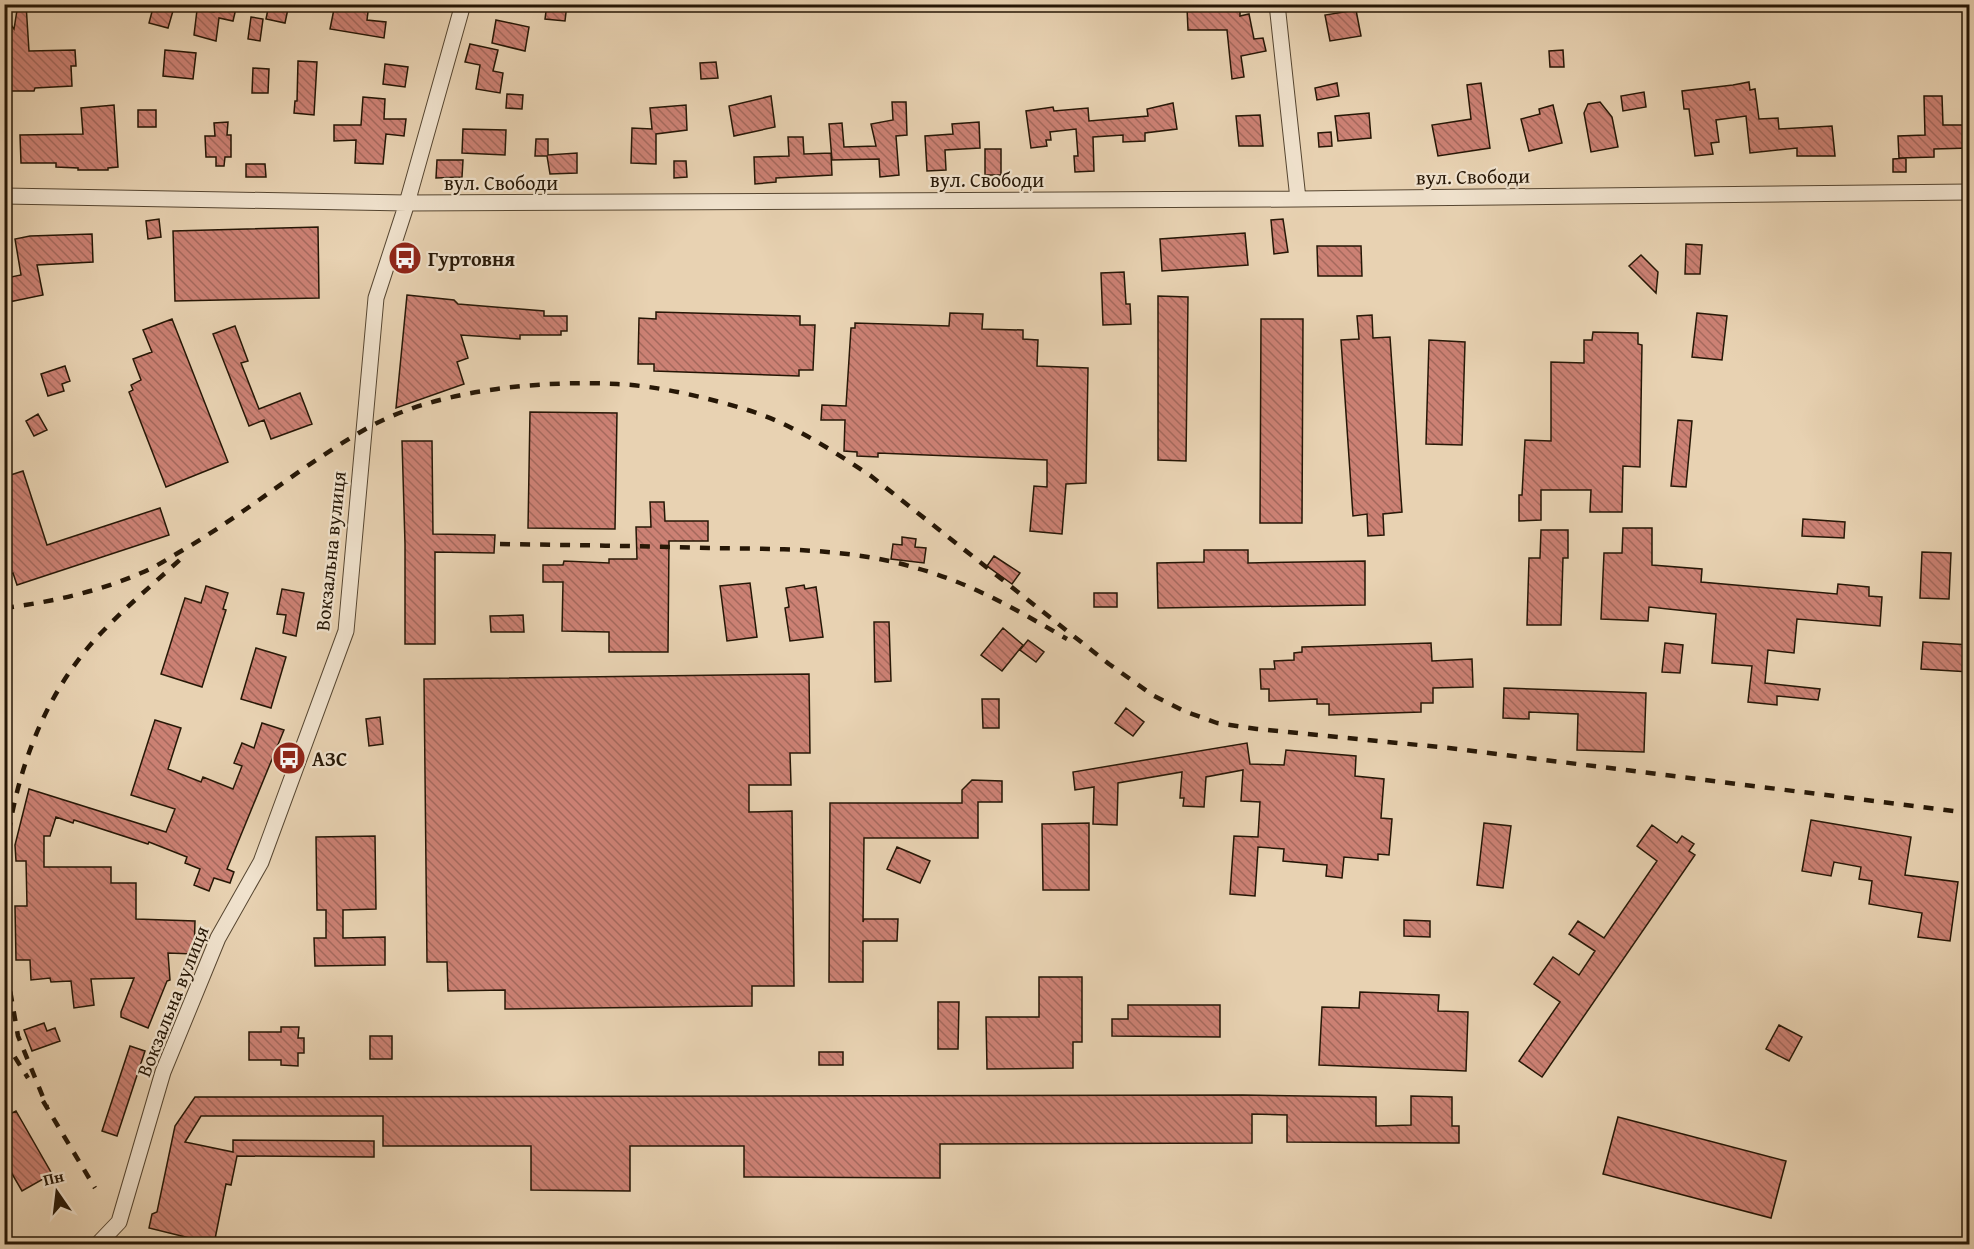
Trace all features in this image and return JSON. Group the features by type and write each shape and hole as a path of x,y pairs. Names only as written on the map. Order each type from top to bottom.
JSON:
{"street":[{"name":"Вокзальна вулиця","path":"98,1245 120,1222 163,1072 218,938 261,862 346,631 376,298 407,203 463,4"},
{"path":"1277,4 1298,199"},
{"name":"вул. Свободи","path":"4,196 407,203 1298,199 1970,192"}],"building":[{"path":"18,4 26,4 29,51 75,50 76,66 71,66 72,86 35,88 34,91 11,91 11,73 4,73 4,56 11,56 9,22 14,29"},
{"path":"154,4 175,4 168,28 149,23"},
{"path":"216,4 237,4 233,21 219,18 216,41 194,35 197,10 214,12"},
{"path":"269,4 289,4 285,23 266,19"},
{"path":"335,4 369,4 367,20 386,22 384,38 330,29"},
{"path":"547,4 567,4 565,21 545,19"},
{"path":"1189,4 1240,4 1240,16 1249,14 1254,39 1263,38 1266,51 1241,56 1244,77 1232,79 1227,30 1188,30 1187,8"},
{"path":"1356,10 1361,36 1330,41 1325,15"},
{"path":"251,17 263,19 260,41 248,39"},
{"path":"496,20 529,27 525,51 492,43"},
{"path":"470,44 498,50 493,71 503,73 500,93 476,89 480,65 465,62"},
{"path":"165,50 196,53 193,79 163,76"},
{"path":"1563,50 1564,67 1550,67 1549,51"},
{"path":"298,61 317,62 314,115 294,113 295,101 297,101"},
{"path":"716,62 718,78 701,79 700,63"},
{"path":"385,64 408,67 405,87 383,84"},
{"path":"253,68 269,69 268,93 252,93"},
{"path":"1749,82 1750,90 1755,89 1759,119 1778,118 1779,129 1832,126 1835,156 1797,156 1797,148 1750,153 1746,116 1716,120 1719,142 1711,143 1713,154 1695,156 1689,109 1684,109 1682,91"},
{"path":"1337,83 1339,96 1317,100 1315,88"},
{"path":"1481,83 1490,148 1438,156 1432,125 1471,119 1467,85"},
{"path":"1644,92 1646,107 1623,111 1621,96"},
{"path":"507,94 523,95 522,109 506,108"},
{"path":"771,96 775,127 734,136 729,106"},
{"path":"1924,96 1942,96 1943,125 1970,125 1970,148 1934,149 1934,157 1899,158 1898,136 1925,135"},
{"path":"363,97 385,99 384,119 406,119 404,136 386,134 383,164 355,163 356,140 334,141 334,125 361,125"},
{"path":"892,102 906,102 907,135 896,136 899,175 880,177 879,159 832,160 829,124 842,123 844,147 876,146 871,124 893,120"},
{"path":"1600,102 1612,117 1618,147 1591,152 1584,113 1588,104"},
{"path":"1173,103 1177,129 1145,133 1145,141 1123,142 1123,135 1093,137 1094,171 1075,172 1074,156 1078,156 1076,129 1050,132 1051,140 1046,140 1047,146 1031,148 1026,111 1053,107 1054,111 1088,108 1089,121 1148,116 1147,109"},
{"path":"114,105 118,167 108,168 108,170 78,170 78,168 56,167 56,163 21,163 20,135 83,134 81,108"},
{"path":"686,105 687,130 656,134 656,164 631,163 632,128 652,129 650,108"},
{"path":"1553,105 1562,143 1529,151 1521,119 1540,114 1539,109"},
{"path":"138,110 156,110 156,127 138,127"},
{"path":"1369,113 1371,138 1338,141 1335,116"},
{"path":"1260,115 1263,146 1239,146 1236,116"},
{"path":"228,122 227,135 231,135 231,157 225,157 224,166 216,166 216,157 206,157 205,136 215,136 214,123"},
{"path":"979,122 980,148 945,150 946,170 927,171 925,136 953,134 952,124"},
{"path":"463,129 506,130 505,155 462,153"},
{"path":"1331,132 1332,146 1319,147 1318,133"},
{"path":"788,137 803,137 804,154 831,153 832,175 776,178 776,182 755,184 754,157 789,156"},
{"path":"536,139 548,139 548,155 577,153 577,173 550,174 547,156 535,156"},
{"path":"985,149 1001,149 1001,175 985,175"},
{"path":"1906,158 1906,172 1893,172 1893,159"},
{"path":"437,160 463,160 462,177 436,178"},
{"path":"674,161 686,161 687,177 674,178"},
{"path":"246,164 265,164 266,177 246,177"},
{"path":"159,219 161,237 148,239 146,221"},
{"path":"1283,219 1288,252 1274,254 1271,220"},
{"path":"318,227 319,298 175,301 173,231"},
{"path":"1245,233 1248,265 1162,271 1160,239"},
{"path":"92,234 93,262 37,265 43,295 4,303 6,278 21,275 15,239 30,236"},
{"path":"1686,244 1702,245 1700,274 1685,274"},
{"path":"1317,246 1361,246 1362,276 1318,276"},
{"path":"1641,255 1658,272 1656,293 1629,266"},
{"path":"1124,272 1126,304 1130,304 1131,324 1103,325 1101,273"},
{"path":"407,295 454,300 458,304 544,311 544,316 567,316 567,331 561,331 561,335 520,335 520,339 461,335 468,358 457,362 464,384 396,408"},
{"path":"1158,296 1188,297 1186,461 1158,460"},
{"path":"656,312 800,316 800,325 815,325 813,370 799,370 799,376 654,371 654,364 638,364 639,318 656,319"},
{"path":"950,313 983,314 982,329 1023,330 1023,339 1038,340 1037,366 1088,368 1086,483 1066,484 1062,534 1030,531 1034,486 1047,487 1047,460 878,453 878,457 857,456 857,452 844,451 845,420 821,420 822,405 846,406 851,328 855,328 855,323 949,326"},
{"path":"1697,313 1727,316 1722,360 1692,357"},
{"path":"1372,315 1373,338 1390,337 1402,512 1383,514 1384,535 1368,536 1367,514 1353,516 1341,340 1359,339 1357,316"},
{"path":"172,319 228,462 166,487 129,392 133,390 131,385 141,380 133,359 152,352 143,330"},
{"path":"1261,319 1303,319 1302,523 1260,523"},
{"path":"235,326 248,361 241,363 259,409 300,393 312,424 271,439 264,420 249,426 213,334"},
{"path":"1593,332 1638,333 1638,344 1642,345 1640,467 1623,466 1622,512 1590,512 1591,490 1541,490 1541,520 1519,521 1519,495 1522,495 1525,440 1551,441 1551,362 1584,363 1584,340 1592,340"},
{"path":"1429,340 1465,342 1462,445 1426,444"},
{"path":"65,366 70,381 62,384 64,391 48,396 41,374"},
{"path":"530,412 617,413 615,529 528,528"},
{"path":"38,414 47,430 34,436 26,421"},
{"path":"1678,420 1692,421 1686,487 1671,486"},
{"path":"402,441 432,441 433,534 495,535 494,553 435,552 435,644 405,644"},
{"path":"23,471 47,545 160,508 169,535 17,585 13,573 9,575 6,564 9,557 4,544 4,477"},
{"path":"650,502 664,502 665,521 708,521 708,541 669,541 668,652 609,652 609,632 562,631 563,582 543,582 543,565 563,565 564,561 609,563 609,559 637,559 636,527 651,527"},
{"path":"1803,519 1845,522 1844,538 1802,536"},
{"path":"1623,528 1652,528 1652,565 1702,569 1701,582 1837,594 1838,584 1869,587 1869,596 1882,597 1880,626 1797,619 1794,653 1768,650 1765,683 1820,689 1818,700 1777,696 1777,705 1748,702 1752,666 1712,663 1716,614 1649,607 1648,621 1601,619 1604,553 1622,553"},
{"path":"1541,530 1568,530 1568,558 1563,558 1561,625 1527,625 1529,558 1540,558"},
{"path":"902,537 916,539 915,547 926,548 924,563 891,559 893,544 902,545"},
{"path":"1204,550 1248,550 1248,563 1365,561 1365,605 1158,608 1157,563 1204,562"},
{"path":"1922,552 1951,553 1949,599 1920,598"},
{"path":"994,556 1020,573 1012,584 987,566"},
{"path":"750,583 757,637 727,641 720,586"},
{"path":"804,585 805,589 816,587 823,637 790,641 785,608 789,607 786,588"},
{"path":"206,586 228,593 223,609 226,610 202,687 161,674 185,598 201,603"},
{"path":"282,589 304,593 296,636 283,633 286,615 277,614"},
{"path":"1094,593 1117,593 1117,607 1094,607"},
{"path":"523,615 524,632 491,632 490,616"},
{"path":"874,622 889,622 891,681 875,682"},
{"path":"1003,628 1023,645 1002,671 981,655"},
{"path":"1028,640 1044,652 1036,662 1020,650"},
{"path":"1923,642 1970,645 1970,672 1921,669"},
{"path":"1431,643 1432,661 1472,659 1473,687 1433,688 1433,703 1421,703 1421,712 1329,715 1329,704 1317,704 1317,699 1269,701 1269,689 1261,689 1260,669 1275,669 1274,661 1294,660 1294,653 1302,652 1302,647"},
{"path":"1665,643 1683,645 1680,673 1662,672"},
{"path":"256,648 286,657 271,708 241,699"},
{"path":"809,674 810,753 790,753 791,785 749,785 749,812 792,811 794,986 752,986 752,1006 505,1009 505,990 448,991 447,962 427,962 424,679"},
{"path":"1504,688 1646,693 1644,752 1577,750 1578,714 1529,712 1529,719 1503,718"},
{"path":"982,699 999,699 999,728 983,728"},
{"path":"1126,708 1144,722 1133,736 1115,723"},
{"path":"380,717 383,744 369,746 366,719"},
{"path":"155,720 181,728 168,769 201,782 203,777 233,789 242,766 234,763 242,743 254,748 262,723 284,730 227,869 234,872 230,883 214,878 209,891 194,885 200,869 185,863 187,857 149,842 148,844 74,820 73,823 56,817 50,836 44,836 44,867 111,867 111,883 136,883 136,919 195,921 194,954 168,953 170,980 167,981 148,1028 121,1017 134,978 91,979 94,1005 74,1008 71,981 51,982 50,978 31,980 30,960 16,960 15,906 27,906 26,861 16,861 15,845 29,789 166,832 175,809 131,795"},
{"path":"1247,743 1250,764 1284,765 1286,750 1356,756 1355,776 1384,779 1381,818 1392,819 1389,855 1378,854 1378,860 1344,857 1342,878 1326,876 1327,865 1283,861 1284,849 1258,847 1255,896 1230,894 1234,836 1258,837 1260,802 1241,801 1243,770 1206,777 1204,807 1183,806 1184,798 1180,798 1182,772 1118,783 1117,825 1093,824 1094,787 1075,790 1073,772"},
{"path":"972,780 1002,781 1002,802 978,802 978,838 864,838 863,922 864,919 898,919 897,941 863,941 863,982 829,982 830,803 962,803 962,790"},
{"path":"1811,820 1911,837 1905,875 1958,882 1950,941 1918,937 1922,913 1869,904 1872,881 1859,879 1861,867 1834,862 1831,876 1802,871"},
{"path":"1089,823 1089,890 1043,890 1042,824"},
{"path":"1484,823 1511,826 1503,888 1477,885"},
{"path":"1652,825 1677,843 1682,836 1694,844 1689,851 1695,855 1542,1077 1519,1061 1560,1002 1534,984 1553,957 1579,975 1595,951 1569,934 1578,921 1604,938 1657,861 1637,846"},
{"path":"375,836 376,909 343,910 343,938 385,937 385,965 315,966 314,938 326,938 326,910 317,910 316,837"},
{"path":"897,847 930,861 920,883 887,869"},
{"path":"1404,920 1430,921 1430,937 1404,936"},
{"path":"1039,977 1082,977 1082,1042 1073,1042 1073,1068 987,1069 986,1017 1039,1017"},
{"path":"1360,992 1439,995 1438,1011 1468,1012 1466,1071 1319,1065 1322,1007 1359,1008"},
{"path":"938,1002 959,1002 958,1049 938,1049"},
{"path":"1128,1005 1220,1005 1220,1037 1112,1036 1112,1019 1128,1019"},
{"path":"44,1023 47,1031 55,1028 60,1041 32,1051 24,1030"},
{"path":"1779,1025 1802,1037 1789,1061 1766,1049"},
{"path":"281,1027 299,1027 298,1038 304,1038 304,1053 298,1053 298,1066 281,1065 281,1060 249,1060 249,1032 281,1032"},
{"path":"370,1036 392,1036 392,1059 370,1059"},
{"path":"130,1046 145,1051 117,1136 102,1131"},
{"path":"819,1052 843,1052 843,1065 819,1065"},
{"path":"1243,1095 1376,1097 1376,1126 1411,1125 1411,1096 1452,1097 1452,1126 1459,1126 1459,1143 1287,1142 1287,1115 1252,1114 1252,1143 940,1144 940,1178 744,1177 744,1146 630,1146 630,1191 531,1190 531,1146 383,1146 383,1116 201,1116 185,1142 233,1152 233,1140 374,1141 374,1157 237,1156 231,1185 226,1184 214,1244 149,1228 152,1214 157,1212 175,1126 195,1097"},
{"path":"16,1111 52,1174 22,1191 4,1160 4,1117"},
{"path":"1618,1117 1786,1161 1771,1218 1603,1174"}],"railway":[{"path":"4,608 74,595 108,586 147,571 206,536 364,430 391,416 421,405 453,397 520,386 586,383 633,385 684,393 751,411 813,439 871,476 1109,664 1154,696 1184,711 1217,723 1449,748 1970,813"},
{"path":"500,544 787,549 840,553 891,561 956,581 1013,608 1067,639"},
{"path":"4,872 14,806 22,774 33,742 63,682 104,630 185,555"},
{"path":"4,932 18,1036 47,1107"},
{"path":"4,1040 28,1078"},
{"path":"43,1101 95,1188"}],"place":[{"name":"Гуртовня","path":"405,258"},
{"name":"АЗС","path":"289,758"}]}
